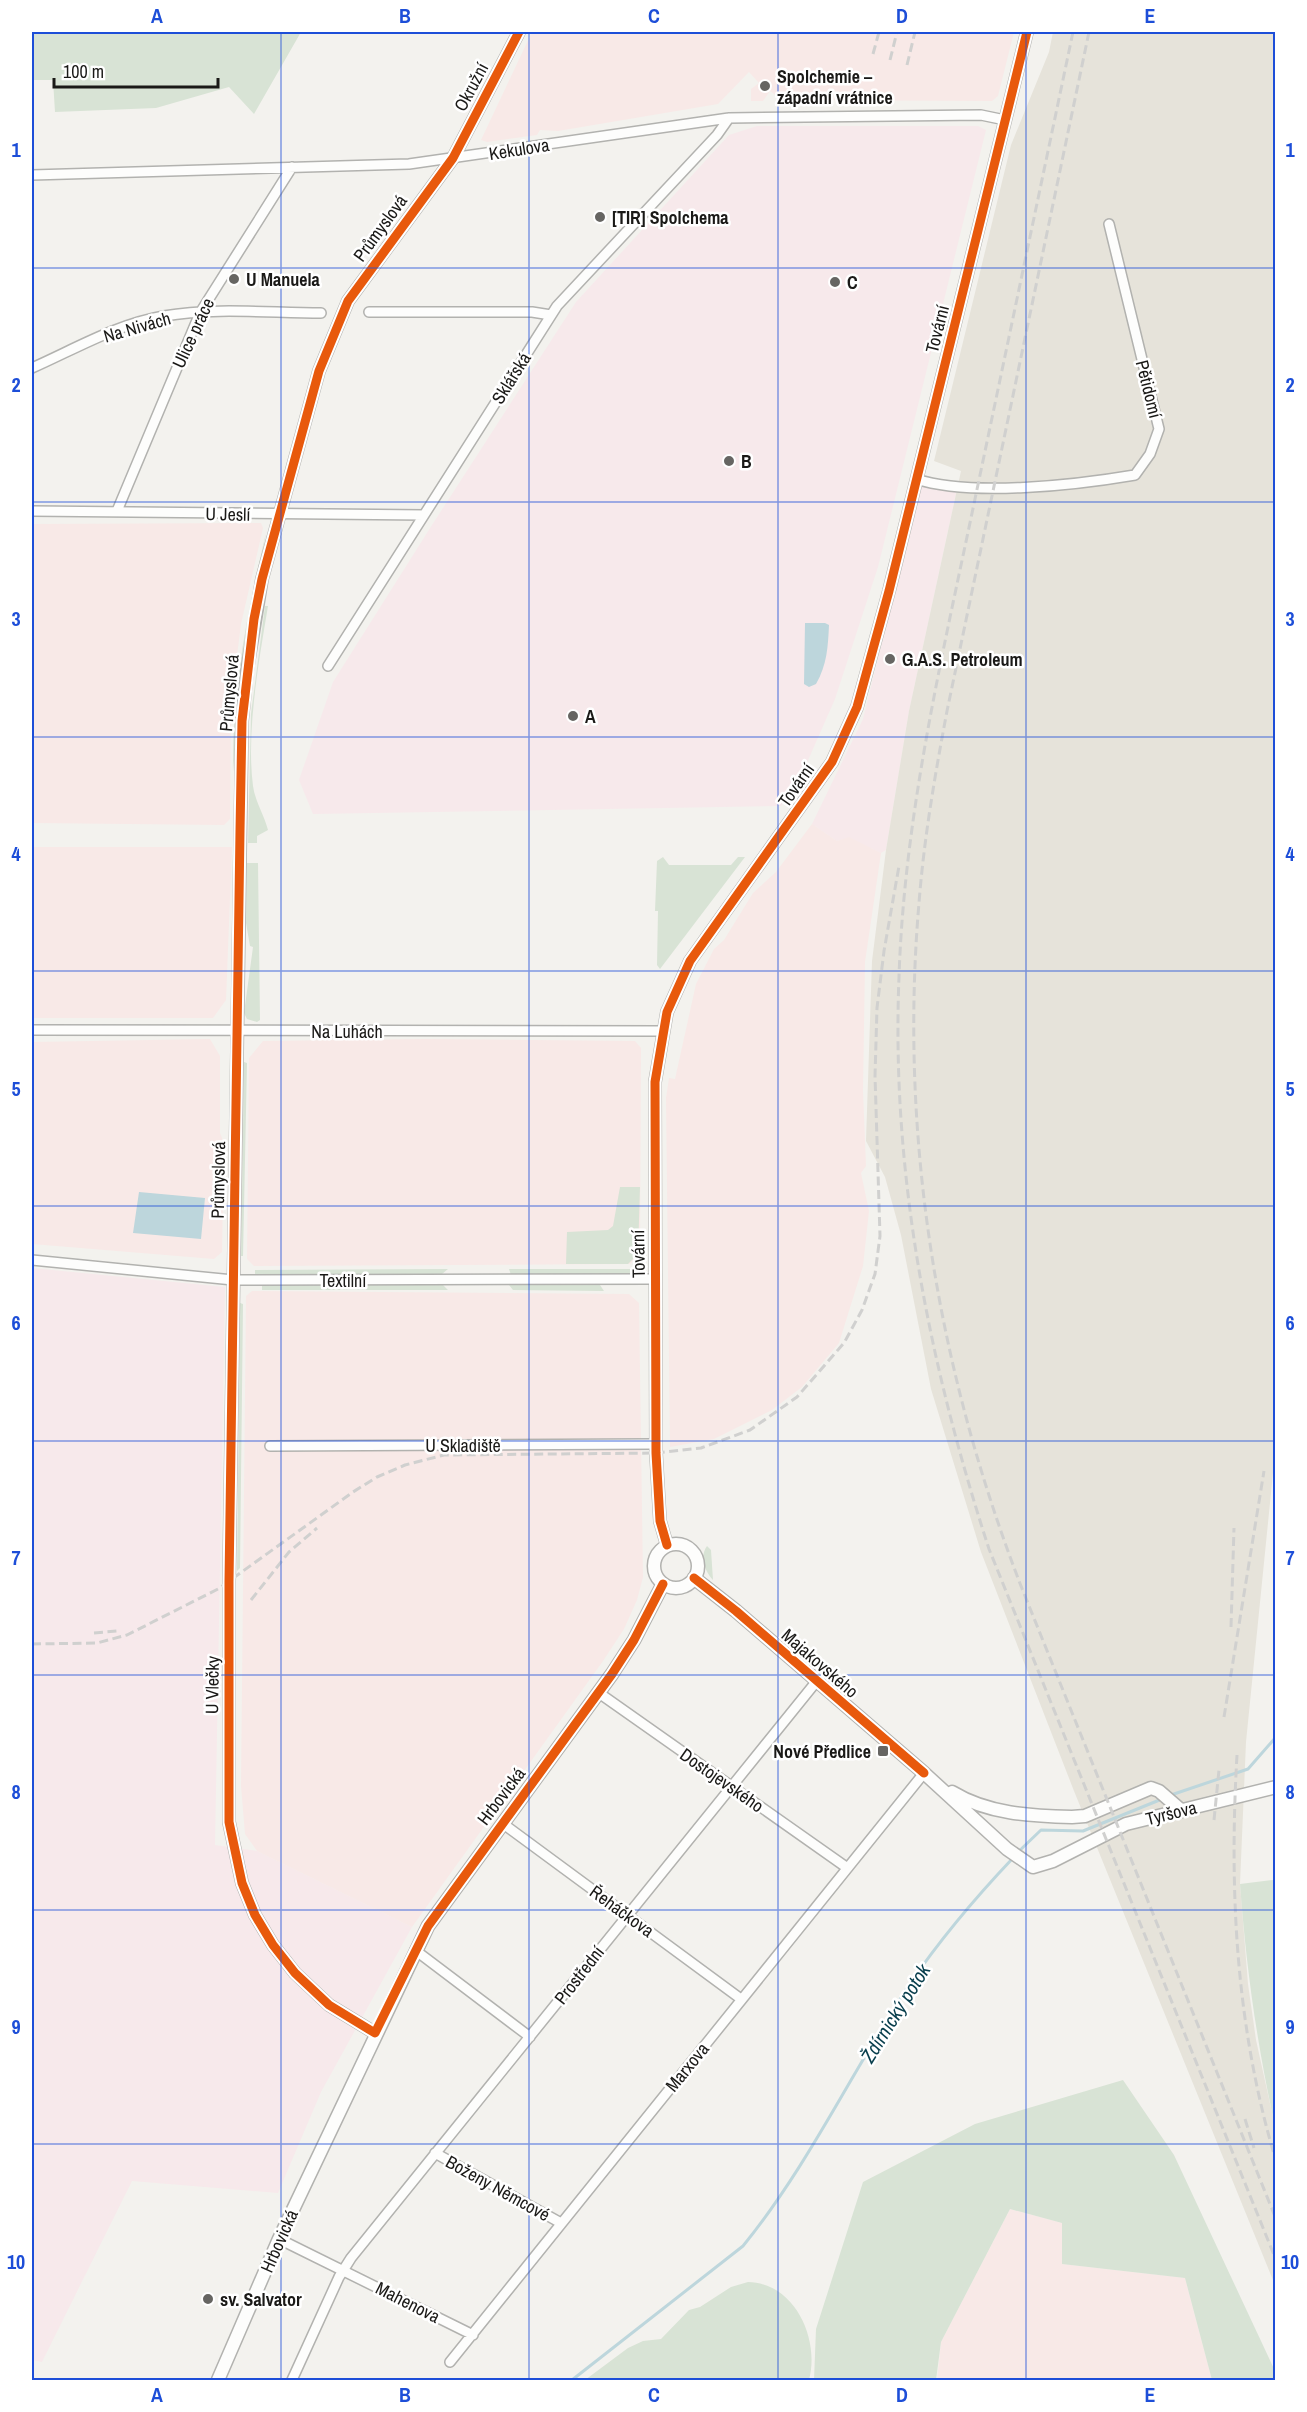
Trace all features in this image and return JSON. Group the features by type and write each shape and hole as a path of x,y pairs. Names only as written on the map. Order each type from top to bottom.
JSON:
{"main road":[{"path":"678,1544 693,1552 698,1569 694,1578 682,1587 663,1584 656,1576 653,1567 657,1553 667,1545 678,1544"},
{"name":"Majakovského","path":"694,1578 736,1611 924,1773 1022,1862 1033,1867 1072,1852"},
{"name":"Hrbovická","path":"218,2380 279,2239 415,1950 444,1900 599,1693 634,1640 663,1584"},
{"name":"Majakovského","path":"924,1773 975,1806 991,1810 1055,1816 1085,1816 1145,1788 1159,1791 1182,1811"},
{"name":"Tyršova","path":"1072,1852 1097,1837 1126,1824 1275,1787"}],"street":[{"name":"Okružní","path":"453,158 519,32"},
{"name":"Tovární","path":"667,1545 660,1521 656,1444 654,1279 653,1124 655,1082 662,1031 675,992 690,961 819,780 846,732 863,691 1027,32"},
{"name":"Kekulova","path":"32,175 410,164 729,118 981,115 1005,120"},
{"name":"Sklářská","path":"328,666 551,315 717,135 729,118"},
{"name":"Průmyslová","path":"233,1280 242,722 254,619 319,371 337,322 364,279 453,158"},
{"name":"Ulice práce","path":"117,511 200,313 292,167"},
{"name":"Pětidomí","path":"916,479 934,485 985,488 1099,481 1135,475 1150,454 1159,429 1109,224"},
{"path":"369,312 532,312 551,315"},
{"name":"Na Nivách","path":"32,368 122,327 165,316 200,313 321,313"},
{"name":"U Jeslí","path":"32,511 424,515"},
{"name":"Na Luhách","path":"32,1030 662,1031"},
{"name":"Textilní","path":"32,1260 233,1280 654,1279"},
{"name":"U Vlečky","path":"233,1280 229,1822 242,1883 255,1915 273,1945 295,1973 329,2005 375,2033"},
{"name":"U Skladiště","path":"270,1446 656,1444"},
{"name":"Prostřední","path":"292,2380 343,2270 435,2152 816,1682"},
{"name":"Dostojevského","path":"599,1693 846,1867"},
{"name":"Marxova","path":"450,2362 846,1867 924,1773"},
{"name":"Řeháčkova","path":"502,1823 741,1999"},
{"path":"415,1950 530,2037"},
{"name":"Boženy Němcové","path":"435,2152 561,2223"},
{"name":"Mahenova","path":"279,2239 473,2335"}],"shaded area":[{"path":"532,32 1014,32 998,96 992,101 782,100 770,91 763,101 751,101 751,89 759,83 749,72 718,104 558,131 540,130 537,135 487,142 481,140"},
{"path":"1053,32 1275,32 1276,1443 1246,1742 1240,1884 1248,1984 1256,2040 1275,2126 1275,2285 1074,1791 981,1552 931,1389 901,1235 885,1177 866,1141 872,961 886,850 909,711 961,471 934,461 1011,145 1049,52"},
{"path":"757,126 978,126 986,130 878,567 835,699 802,774 781,806 313,814 299,780 333,682 432,525 576,302 729,135"},
{"path":"921,486 957,489 909,711 886,850 881,853 849,838 837,841 812,824 863,719"},
{"path":"261,523 263,528 241,624 231,703 230,819 224,825 32,823 32,524"},
{"path":"812,824 837,841 849,837 881,853 865,962 863,1091 866,1166 861,1173 869,1211 863,1266 839,1343 802,1387 772,1410 714,1439 670,1447 666,1098 669,1078 675,1079 696,984 714,949 724,940 753,893 776,872"},
{"path":"32,847 232,847 226,1000 213,1018 32,1018"},
{"path":"210,1039 220,1056 220,1133 224,1143 222,1252 214,1259 32,1244 32,1042"},
{"path":"425,1039 635,1041 641,1048 640,1254 630,1264 254,1266 247,1259 249,1058 263,1041"},
{"path":"32,1268 225,1287 215,1845 257,1851 412,1927 321,2092 278,2193 132,2181 42,2362 32,2360"},
{"path":"252,1291 629,1294 639,1303 643,1577 637,1600 624,1629 603,1661 412,1927 257,1851 245,1834 241,1786 246,1296"},
{"path":"1010,2209 1062,2223 1062,2264 1185,2278 1212,2380 937,2380 941,2342"}],"green space":[{"path":"32,32 301,32 254,114 229,87 156,108 55,112 53,80 32,80"},
{"path":"266,533 242,669 233,772 235,711 242,651"},
{"path":"265,606 268,606 254,696 251,765 254,792 268,830 257,836 257,843 248,843 251,714"},
{"path":"663,857 669,865 731,865 738,857 745,857 660,969 657,965 658,911 655,911 657,861"},
{"path":"247,863 258,863 260,1020 257,1022 247,1019 244,1013 253,947 250,946 246,923"},
{"path":"244,1062 247,1063 243,1256 241,1256"},
{"path":"620,1187 640,1187 638,1254 628,1264 566,1264 567,1232 608,1230 613,1226"},
{"path":"448,1269 442,1274 255,1274 255,1270"},
{"path":"509,1269 633,1269 633,1271 628,1274 511,1275"},
{"path":"262,1285 443,1285 448,1290 262,1290"},
{"path":"509,1285 600,1285 604,1291 513,1290"},
{"path":"240,1303 243,1304 240,1568 237,1571"},
{"path":"707,1546 711,1550 713,1580 704,1564 703,1555"},
{"path":"1273,1880 1276,1882 1275,2126 1253,2005 1240,1884"},
{"path":"1123,2080 1174,2155 1275,2371 1275,2380 1212,2380 1185,2278 1062,2264 1062,2223 1010,2209 941,2342 936,2380 814,2380 816,2329 863,2182 975,2124"},
{"path":"748,2282 765,2285 779,2292 800,2316 811,2348 809,2380 585,2380 628,2348 643,2341 661,2339 689,2310 700,2307 731,2287"}],"water":[{"path":"805,623 829,625 823,670 816,684 809,687 804,684"},
{"path":"139,1192 205,1198 201,1239 133,1233"}],"waterway":[{"name":"Ždírnický potok","path":"1171,1795 1248,1769 1276,1737"},
{"name":"Ždírnický potok","path":"1017,1853 1041,1830 1083,1831 1162,1799"},
{"name":"Ždírnický potok","path":"572,2380 743,2246 789,2183 909,1985 958,1920 1013,1858"}],"railway":[{"path":"873,54 879,32"},
{"path":"890,60 897,32"},
{"path":"907,65 915,32"},
{"path":"1073,32 925,746 902,919 898,1050 901,1123 918,1267 932,1338 948,1409 989,1549 1276,2260"},
{"path":"1089,32 947,711 930,807 919,903 914,990 915,1077 920,1164 931,1250 947,1336 967,1420 992,1504 1021,1586 1276,2219"},
{"path":"32,1644 97,1643 127,1635 218,1589 353,1492 377,1477 405,1465 444,1455 656,1453 701,1448 750,1430 797,1397 844,1343 862,1310 875,1274 880,1236 875,1076 877,1008 884,951 899,866"},
{"path":"1224,1717 1264,1471"},
{"path":"251,1600 289,1552 317,1528"},
{"path":"1231,1627 1234,1528"},
{"path":"94,1633 117,1631"},
{"path":"1237,1755 1234,1858 1238,1960 1252,2061 1276,2161"},
{"path":"1214,1820 1219,1770"},
{"path":"1245,2119 1254,2148"}],"cycle path":[{"path":"519,32 453,158 348,301 319,371 262,579 254,619 242,721 229,1582 229,1822 242,1883 255,1915 273,1945 295,1973 329,2005 375,2033 428,1926 612,1674 634,1640 663,1584"},
{"path":"667,1545 660,1521 656,1453 655,1082 667,1012 690,961 832,762 857,707 889,591 1027,32"},
{"path":"694,1578 736,1611 924,1773"}],"place":[{"name":"Spolchemie – západní vrátnice","path":"765,86"},
{"name":"[TIR] Spolchema","path":"600,217"},
{"name":"U Manuela","path":"234,279"},
{"name":"C","path":"835,282"},
{"name":"B","path":"729,461"},
{"name":"G.A.S. Petroleum","path":"890,659"},
{"name":"A","path":"573,716"},
{"name":"Nové Předlice","path":"883,1751"},
{"name":"sv. Salvator","path":"208,2299"}]}
